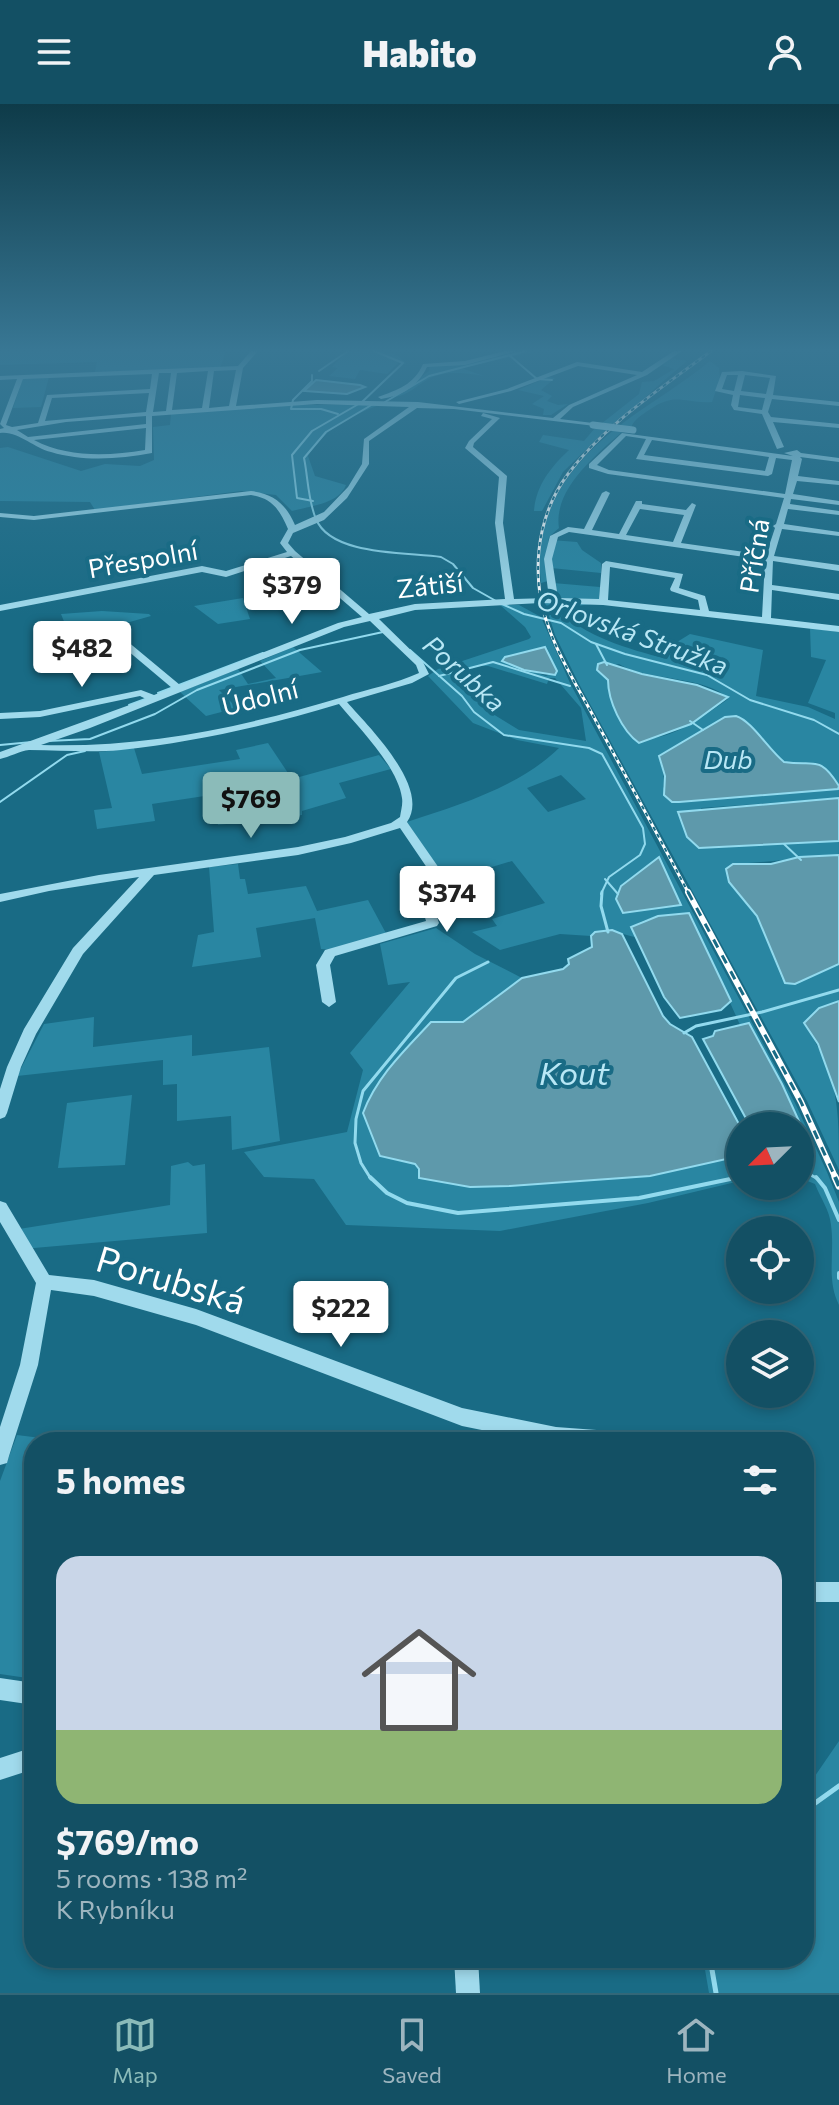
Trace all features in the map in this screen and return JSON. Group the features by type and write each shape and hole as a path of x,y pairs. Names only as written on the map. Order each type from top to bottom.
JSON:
{"street":[{"path":"27,439 62,453 83,455 149,451 148,439"},
{"path":"37,444 78,439"},
{"path":"367,439 367,458 344,496 326,515 308,526 292,528 286,534 284,543 369,617"},
{"path":"474,439 469,448 503,476 498,507 499,541 510,601"},
{"path":"618,439 599,456 593,468 839,513"},
{"path":"649,439 639,457 769,469 773,455"},
{"path":"659,439 773,455 798,454"},
{"path":"696,439 839,457"},
{"path":"718,439 780,447 798,454"},
{"path":"777,439 780,447"},
{"path":"672,461 681,442"},
{"path":"706,461 712,447"},
{"name":"Příčná","path":"766,620 769,559 794,478 798,454"},
{"path":"794,478 839,483"},
{"path":"0,515 52,516 251,493 271,496 286,510 292,528"},
{"path":"587,531 606,493"},
{"path":"786,501 839,503"},
{"path":"621,537 638,504 691,509 676,545"},
{"path":"777,526 839,534"},
{"path":"554,600 548,559 552,538 568,529 839,568"},
{"name":"Přespolní","path":"0,608 202,569 226,574 292,553"},
{"path":"603,602 606,564 680,576 674,589 702,598 705,612"},
{"path":"768,587 839,597"},
{"name":"Zátiší","path":"0,756 341,625 415,607 510,601 603,602 839,629"},
{"name":"Údolní","path":"24,748 99,749 146,744 242,726 341,701 424,674 420,664 369,617"},
{"path":"118,638 179,689"},
{"path":"0,716 40,714 141,693 154,699"},
{"path":"0,898 94,879 314,849 375,833 401,821 405,818 409,800 405,786 377,744 341,701"},
{"path":"329,1002 323,965 330,953 433,923 427,904 442,881 401,821"},
{"path":"0,1113 14,1067 29,1033 78,951 150,872"},
{"path":"0,1208 44,1282 29,1365 0,1456"},
{"name":"Porubská","path":"44,1282 94,1288 196,1317 462,1417 536,1432"},
{"path":"814,1592 839,1592"},
{"path":"0,1689 24,1693"},
{"path":"0,1769 24,1761"},
{"path":"467,1968 468,1993"}],"shaded area":[{"path":"153,439 320,439 308,456 315,476 346,485 337,496 323,503 292,511 276,495 241,491 95,510 90,502 0,501 0,448 8,447 81,471 105,464 140,466 154,460"},
{"path":"541,439 597,439 563,472 542,511 534,511 546,477 569,450 539,442"},
{"path":"603,439 614,439 570,486 559,514 559,528 549,537 546,558 548,581 541,583 542,537 548,516 567,478"},
{"path":"551,540 577,542 582,550 601,563 601,573 551,568"},
{"path":"553,583 600,587 599,600 557,599"},
{"path":"243,598 250,619 218,624 194,606"},
{"path":"545,603 591,604 556,609 595,635 667,659 677,642 690,634 763,650 756,696 808,707 835,719 835,713 808,703 826,660 811,657 810,628 839,632 839,786 819,763 784,762 748,723 736,716 703,730 659,755 663,787 679,802 839,787 839,798 701,808 699,848 839,841 839,855 733,864 729,882 757,916 782,979 795,984 839,964 839,1001 819,1008 804,1023 824,1060 835,1094 839,1170 814,1112 555,635","holes":["619,664 645,673 707,686 728,699 695,722 670,734 632,738 610,696 608,680 598,670"]},
{"path":"500,605 519,605 541,617 570,683 799,1112 794,1112 749,1023 740,1025 692,917 646,920 632,927 635,937 607,931 591,936 560,934 500,950 472,932 497,926 492,919 545,903 512,861 452,879 444,877 407,822 507,784 526,774 559,748 517,740 473,723 428,676 438,669 531,637 525,627","holes":["547,648 557,671 546,676 502,661","477,666 488,666 547,684 549,678 555,678 581,708 586,741 519,730 493,714 451,675","561,775 586,799 548,812 527,788"]},
{"path":"102,611 151,616 112,627 106,621 67,629 61,614"},
{"path":"293,647 322,672 219,690 237,708 206,716 180,692 238,669 248,684 276,678 260,661"},
{"path":"268,743 292,779 379,755 391,769 339,783 346,798 302,811 302,815 218,825 211,795 152,804 155,821 97,829 94,810 112,808 99,752 134,748 142,774 240,759 236,750"},
{"path":"238,864 240,879 245,879 248,894 306,886 317,911 368,900 388,937 334,950 321,949 315,918 256,928 261,957 192,967 198,935 214,932 209,867"},
{"path":"436,928 475,954 522,978 463,1022 447,1021 376,1142 381,1156 415,1164 419,1169 419,1178 470,1187 650,1176 726,1159 726,1184 648,1203 500,1231 346,1225 314,1179 264,1177 244,1152 347,1132 363,1070 350,1053 410,982 388,985 380,944"},
{"path":"94,1017 93,1047 192,1035 192,1056 269,1047 280,1141 232,1150 231,1116 177,1121 177,1084 163,1085 163,1060 17,1076 44,1024"},
{"path":"132,1095 125,1165 58,1168 67,1103"},
{"path":"814,1144 839,1202 839,1305 833,1286 830,1220 815,1184"},
{"path":"188,1162 193,1166 205,1164 207,1233 30,1248 19,1229 170,1205 171,1166"},
{"path":"17,1435 24,1436 24,1678 0,1674 0,1481"},
{"path":"839,1741 839,1993 709,1993 705,1968 814,1968 814,1777"}],"water":[{"path":"545,647 557,671 555,675 524,670 502,661 505,657"},
{"path":"604,662 642,674 697,685 728,697 691,724 639,743 617,715 608,680 597,670 598,664"},
{"name":"Dub","path":"736,716 748,723 784,762 821,766 832,776 838,789 672,802 664,795 665,776 659,756 725,717"},
{"path":"839,798 839,841 699,848 687,837 678,812"},
{"path":"839,855 839,964 795,984 785,983 757,916 729,882 726,869 733,864 771,864 799,857"},
{"path":"659,857 681,905 623,913 616,899 621,886"},
{"path":"689,913 731,1001 721,1010 680,1018 664,997 631,927 658,916"},
{"name":"Kout","path":"612,930 622,934 663,1016 692,1037 732,1112 726,1112 726,1159 650,1176 470,1187 419,1178 419,1169 415,1164 380,1156 363,1113 384,1075 431,1022 463,1022 522,978 563,969 569,964 568,959 592,947 591,936 595,932"},
{"path":"839,1001 839,1102 818,1044 804,1023 819,1008"},
{"path":"749,1023 795,1112 742,1112 703,1039 713,1036 715,1031"}],"waterway":[{"path":"305,439 292,455 297,498 311,501"},
{"name":"Orlovská Stružka","path":"311,501 304,458 320,439"},
{"name":"Orlovská Stružka","path":"311,501 316,519 324,531 337,540 371,550 441,557 453,564 473,588 496,601"},
{"name":"Orlovská Stružka","path":"502,604 524,614 561,623 591,642 625,654 707,675 750,700 814,720 839,734"},
{"name":"Porubka","path":"48,741 90,739 155,714 197,690 300,650 383,632"},
{"path":"596,644 607,665"},
{"name":"Porubka","path":"410,650 439,676"},
{"path":"158,693 263,653"},
{"path":"439,676 493,662 570,686"},
{"name":"Porubka","path":"439,676 462,696 474,712 504,735 589,748 602,754 643,828 645,844 640,855 607,881"},
{"path":"129,705 148,698"},
{"path":"690,721 703,730"},
{"name":"Porubka","path":"0,745 32,742"},
{"path":"0,802 67,755 85,751"},
{"path":"784,844 801,860"},
{"path":"601,894 607,881"},
{"path":"607,881 618,894"},
{"name":"Porubka","path":"602,892 601,906 608,932"},
{"path":"371,1179 361,1163 355,1143 356,1119 363,1091 456,978 488,962"},
{"name":"Porubka","path":"684,1033 696,1026 762,1012 839,990"},
{"path":"370,1177 387,1193 407,1203 458,1213 639,1198 726,1180"},
{"path":"817,1179 825,1188 839,1220"},
{"path":"839,1273 839,1278"},
{"path":"814,1804 839,1786"},
{"path":"712,1968 716,1993"}],"railway":[{"path":"599,439 559,487 546,516 539,547 540,595 556,645 689,894"},
{"path":"688,892 801,1102 836,1179"},
{"path":"835,1177 839,1186"}]}
